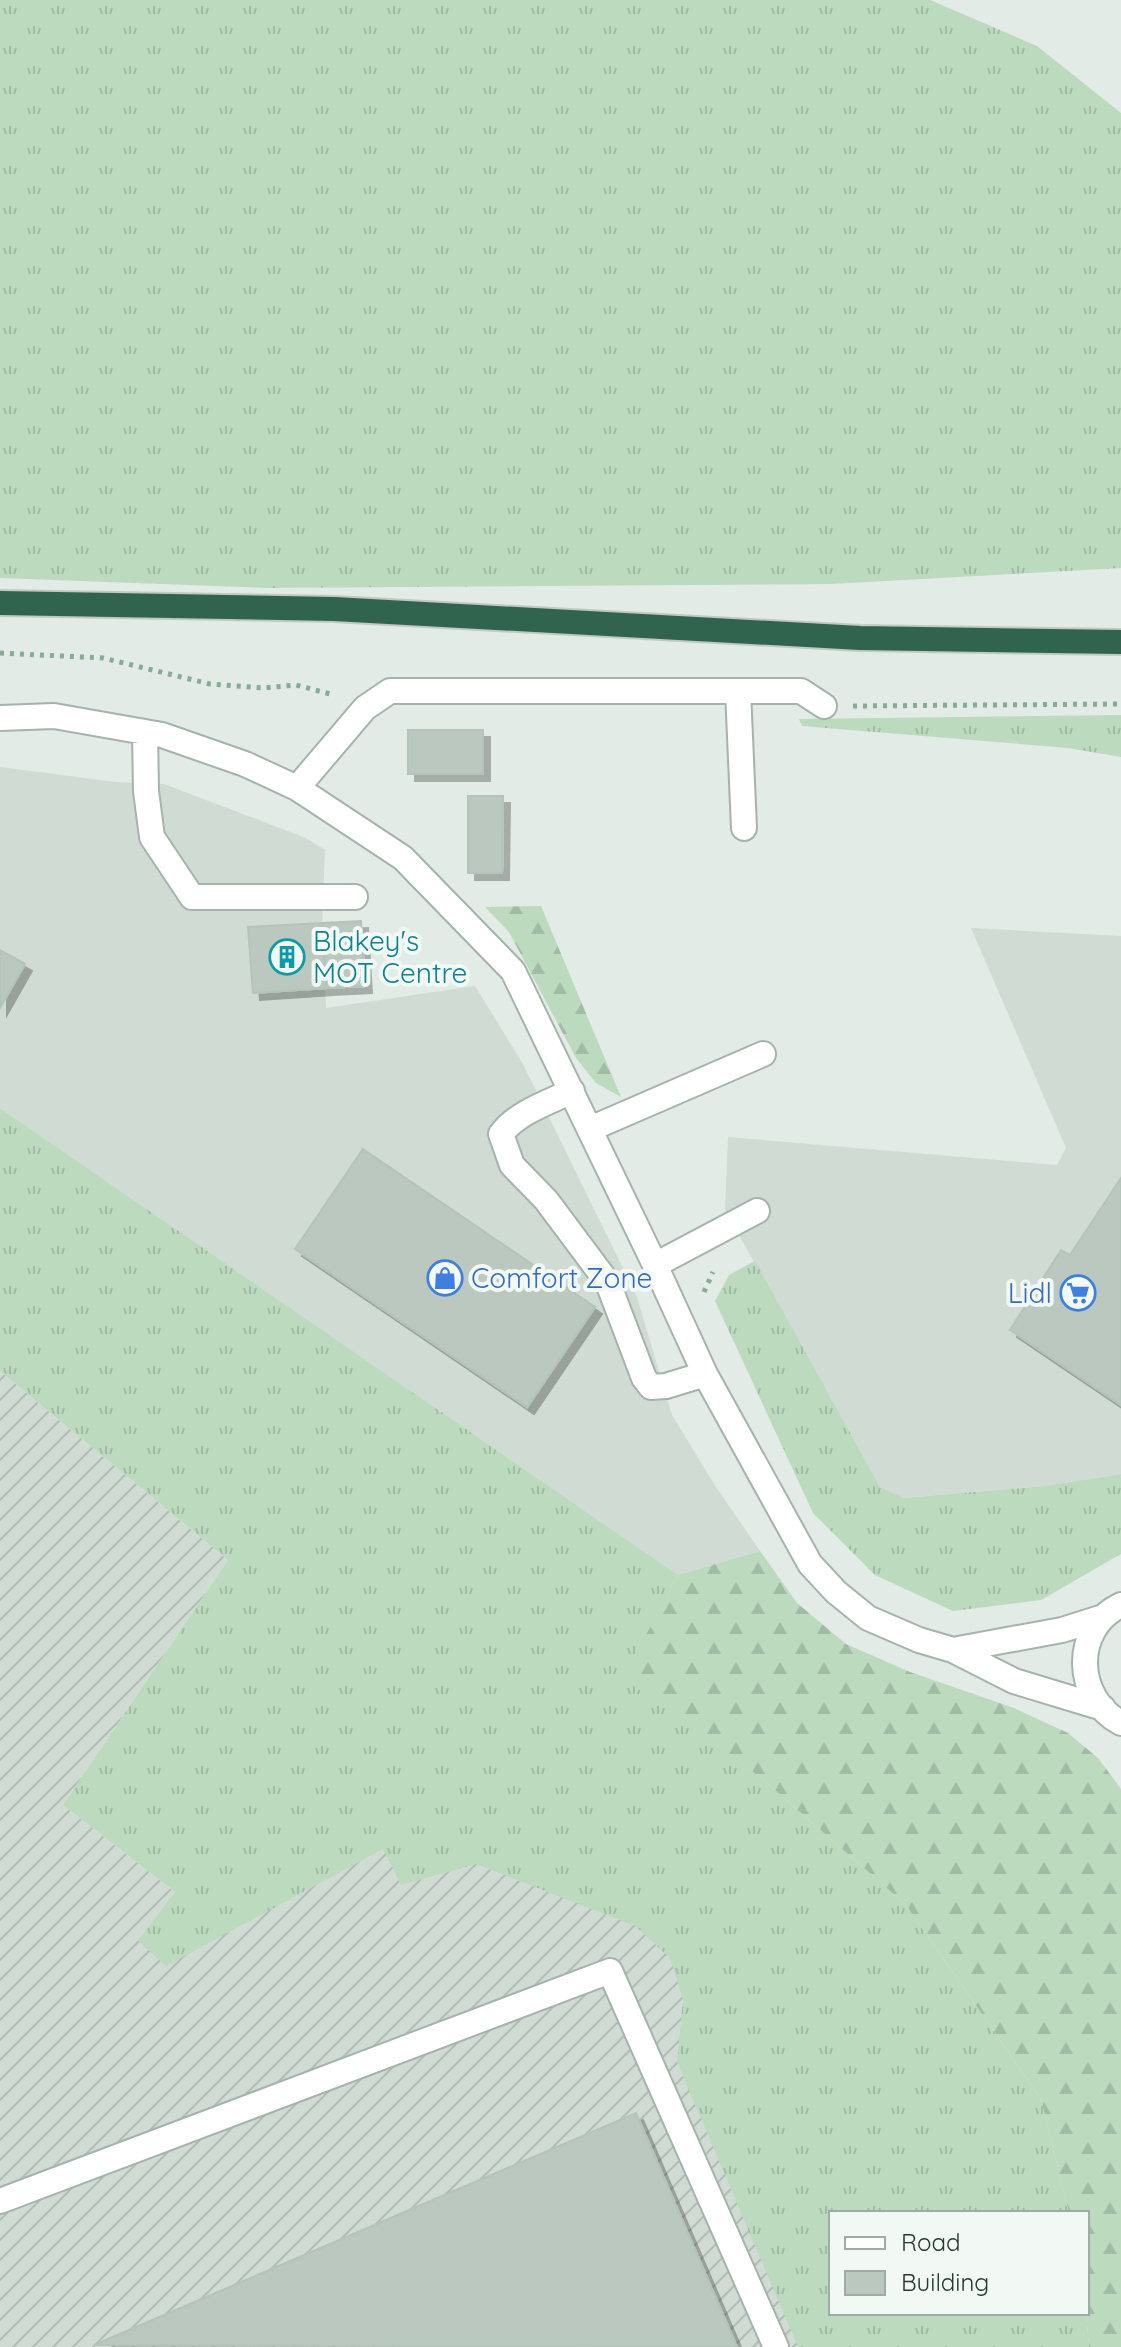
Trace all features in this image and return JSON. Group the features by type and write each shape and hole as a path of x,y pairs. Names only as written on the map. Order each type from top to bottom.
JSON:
{"highway":[{"path":"0,603 334,609 860,638 1121,642"}],"street":[{"path":"297,788 365,708 390,691 801,691 824,706"},
{"path":"738,691 744,828"},
{"path":"0,718 54,716 162,735 245,764 297,788 403,858 513,971 705,1374 810,1564 836,1592 868,1618 919,1640 953,1650 1014,1681 1112,1716"},
{"path":"145,732 146,791 152,837 192,897 355,897"},
{"path":"590,1129 763,1054"},
{"path":"572,1091 508,1125 501,1134 512,1165 546,1200 608,1283 644,1378 651,1387 666,1386 705,1374"},
{"path":"655,1265 757,1211"},
{"path":"953,1650 1062,1630 1100,1618 1121,1605"},
{"path":"1100,1618 1087,1642 1084,1662 1087,1683 1096,1702 1112,1716"},
{"path":"0,2201 610,1971 776,2347"}],"path":[{"path":"0,653 103,658 210,684 263,688 296,685 334,695 365,708"},
{"path":"824,706 1121,704"},
{"path":"701,1304 711,1273 723,1265"}],"shaded area":[{"path":"0,767 115,782 164,784 306,838 325,850 322,923 326,1008 475,986 523,1064 637,1297 672,1415 760,1551 678,1575 0,1108"},
{"path":"971,928 1121,936 1121,1474 1044,1486 902,1498 880,1487 725,1210 728,1137 1057,1165 1066,1148"},
{"path":"0,1371 228,1560 63,1805 175,1892 295,1744 693,1907 829,2307 829,2315 834,2315 874,2347 0,2347"}],"green space":[{"path":"0,0 930,0 1037,46 1121,113 1121,568 830,584 266,588 0,578"},
{"path":"1121,715 1121,757 1068,748 802,726 799,719"},
{"path":"541,906 621,1097 596,1083 576,1058 509,932 485,907"},
{"path":"0,1108 678,1575 624,1678 760,1777 906,1905 1041,2099 1069,2211 829,2211 829,2315 1086,2315 1089,2347 798,2347 677,2062 683,2000 670,1958 635,1926 476,1864 401,1885 383,1849 166,1966 138,1941 175,1892 63,1805 228,1560 0,1371"},
{"path":"755,1261 880,1487 903,1498 1044,1486 1121,1474 1121,1554 1041,1600 953,1611 875,1575 813,1513 715,1301 729,1275"},
{"path":"760,1551 797,1603 846,1644 910,1672 1014,1708 1068,1733 1098,1758 1121,1789 1121,2347 1089,2347 1086,2315 1089,2315 1089,2211 1069,2211 1041,2099 906,1905 760,1777 623,1678 678,1575"}],"building":[{"path":"408,730 483,730 483,774 408,774"},
{"path":"468,796 503,796 502,873 468,873"},
{"path":"361,921 365,986 326,988 322,923"},
{"name":"Blakey's MOT Centre","path":"322,923 326,988 253,993 248,927"},
{"path":"0,950 25,964 0,1008"},
{"name":"Comfort Zone","path":"363,1149 595,1307 527,1407 295,1249"},
{"name":"Lidl","path":"1121,1178 1121,1405 1010,1330 1061,1250 1070,1255"},
{"path":"636,2113 737,2347 94,2345"}],"place":[{"name":"Blakey's MOT Centre","path":"287,957"},
{"name":"Comfort Zone","path":"445,1278"},
{"name":"Lidl","path":"1078,1293"}]}
